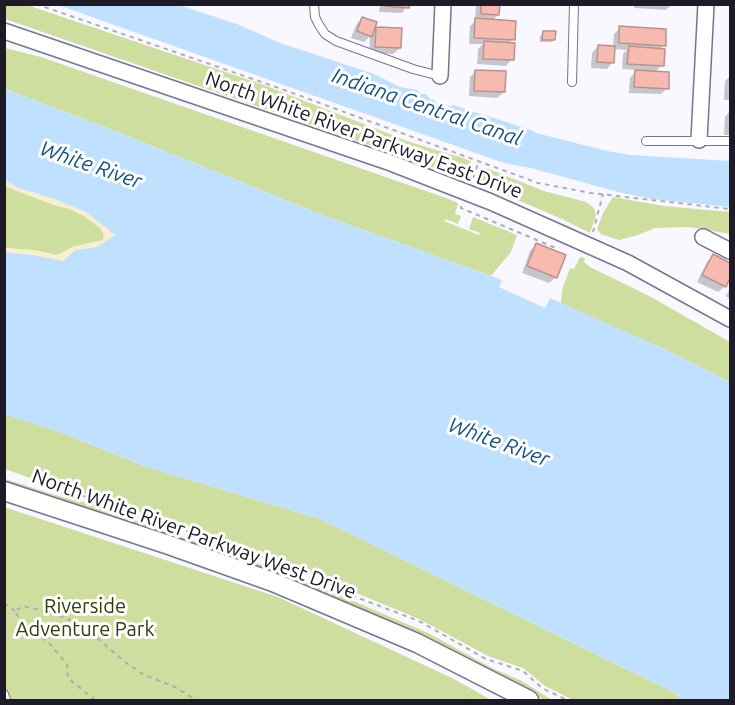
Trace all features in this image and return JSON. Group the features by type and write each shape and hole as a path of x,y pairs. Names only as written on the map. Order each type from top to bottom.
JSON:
{"street":[{"path":"441,76 443,4"},
{"path":"699,141 706,4"},
{"name":"North White River Parkway East Drive","path":"4,31 380,159 491,202 628,263 730,319"},
{"path":"703,237 730,250"},
{"name":"North White River Parkway West Drive","path":"4,491 273,582 417,643 529,700"}],"lane":[{"path":"314,4 315,17 319,25 325,34 336,41 413,69 441,76"},
{"path":"572,82 574,4"},
{"path":"646,141 730,141"},
{"path":"4,693 6,700"}],"path":[{"path":"36,4 276,87 538,183 591,194 730,209"},
{"path":"4,603 15,611 22,623 49,643 68,664 68,678 95,700"},
{"path":"15,611 23,606 53,613 82,625 125,662 144,675 175,687 196,700"}],"green space":[{"path":"5,4 27,5 264,85 410,142 463,158 470,161 470,172 467,179 5,19"},
{"path":"5,48 41,57 446,198 458,203 455,214 461,216 458,224 445,219 444,221 479,235 480,233 469,229 473,217 517,235 511,252 491,276 325,216 5,89"},
{"path":"486,168 544,191 586,202 594,208 596,215 590,233 475,182"},
{"path":"5,186 84,216 100,228 104,235 103,240 73,247 57,255 5,248"},
{"path":"613,197 664,206 730,212 730,234 689,227 655,228 619,240 601,234 597,229"},
{"path":"580,257 585,258 584,262 590,267 651,297 730,342 730,382 662,348 561,304 562,290 570,268 574,269"},
{"path":"5,414 60,432 147,467 320,519 671,691 683,700 573,700 545,686 523,668 488,656 419,619 295,565 87,494 61,489 5,469"},
{"path":"5,479 100,506 155,528 295,576 428,633 492,668 522,681 552,700 545,700 409,628 164,535 5,482"},
{"name":"Riverside Adventure Park","path":"4,507 278,597 454,679 491,700 5,700"}],"sand":[{"path":"4,180 16,187 86,212 116,235 97,247 75,250 63,261 5,252 5,248 57,255 73,247 103,240 104,235 100,228 84,216 5,186"}],"water":[{"name":"Indiana Central Canal","path":"58,5 179,5 237,24 280,43 374,74 400,87 418,90 420,94 426,94 431,100 434,99 438,106 453,105 536,133 607,151 630,155 730,161 730,207 652,199 504,163"},
{"name":"White River","path":"5,89 325,216 502,280 499,287 545,308 550,298 662,348 730,382 730,700 683,700 671,691 320,519 147,467 60,432 5,414 5,252 63,261 75,250 97,247 115,235 86,212 16,187 5,180"}],"building":[{"path":"385,4 410,4 409,8 385,6"},
{"path":"481,4 500,4 499,15 481,14"},
{"path":"362,17 377,22 372,37 357,31"},
{"path":"475,18 516,21 515,40 474,38"},
{"path":"619,26 666,29 666,46 619,43"},
{"path":"376,27 402,28 401,48 375,47"},
{"path":"543,31 556,31 555,40 542,40"},
{"path":"484,41 515,43 514,60 483,59"},
{"path":"598,45 615,46 614,63 597,62"},
{"path":"629,46 665,49 664,66 627,64"},
{"path":"475,70 506,71 505,92 474,91"},
{"path":"635,70 669,72 669,89 634,87"},
{"path":"536,243 566,255 557,278 527,266"},
{"path":"713,254 730,263 730,278 726,287 702,275"}]}
